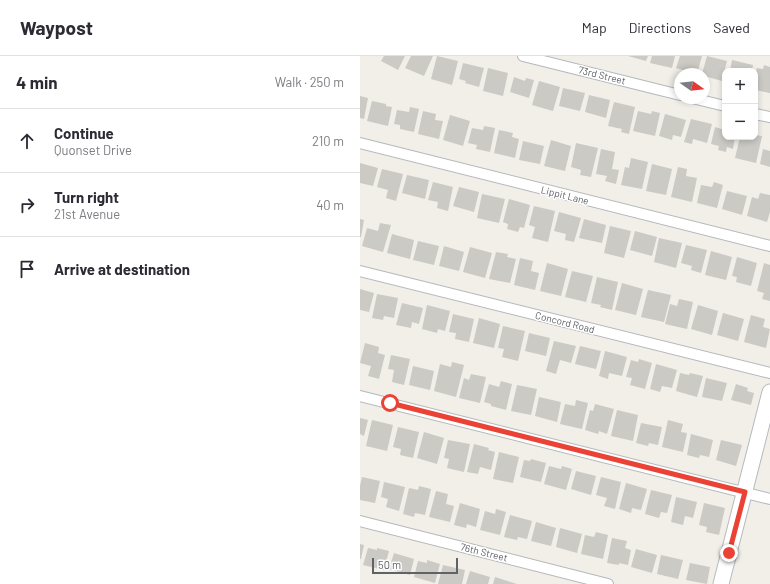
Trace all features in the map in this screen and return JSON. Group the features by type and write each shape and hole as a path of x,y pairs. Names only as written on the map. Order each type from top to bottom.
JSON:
{"street":[{"name":"73rd Street","path":"523,56 674,94"},
{"path":"710,102 722,105"},
{"path":"758,115 770,117"},
{"name":"Lippit Lane","path":"360,143 770,246"},
{"name":"Concord Road","path":"360,271 770,373"},
{"path":"721,584 770,392"},
{"path":"360,396 770,499"},
{"name":"76th Street","path":"360,521 608,584"}],"building":[{"path":"384,56 405,56 398,70 381,61"},
{"path":"411,56 433,56 424,76 405,68"},
{"path":"437,56 458,61 452,85 431,79"},
{"path":"628,56 648,56 646,61"},
{"path":"652,56 675,56 672,68 650,63"},
{"path":"680,56 702,56 699,68 676,68"},
{"path":"707,56 727,61 725,68 722,68 722,81 710,78 710,68 704,68"},
{"path":"732,60 753,65 752,68 731,68"},
{"path":"463,63 484,68 479,87 465,83 466,81 459,79"},
{"path":"764,65 770,67 770,93 758,91 758,68 763,69"},
{"path":"488,68 508,73 503,96 483,91"},
{"path":"514,77 525,81 526,78 534,80 529,98 510,92"},
{"path":"539,81 560,87 553,111 532,105"},
{"path":"563,88 585,93 580,111 559,106"},
{"path":"589,95 610,100 606,118 585,112"},
{"path":"360,96 368,98 364,119 360,118"},
{"path":"372,101 392,107 388,126 367,121"},
{"path":"614,102 635,107 629,134 621,132 622,129 608,126"},
{"path":"410,107 419,109 414,132 400,129 400,125 394,124 397,110 409,112"},
{"path":"423,111 436,114 435,120 443,121 439,139 418,134"},
{"path":"638,111 651,114 652,111 660,113 655,136 633,131"},
{"path":"665,114 686,120 681,137 673,135 672,140 659,136"},
{"path":"450,115 470,121 463,146 443,140"},
{"path":"691,119 712,124 707,143 693,139 692,144 684,142"},
{"path":"484,126 495,128 490,152 476,149 477,145 468,143 472,128 483,130"},
{"path":"715,127 722,129 722,140 734,140 733,149 727,147 726,152 718,150 719,146 711,144"},
{"path":"499,130 513,133 512,137 519,139 515,158 494,153"},
{"path":"758,135 762,136 756,163 735,158 739,140 758,140"},
{"path":"551,140 571,146 565,171 544,166"},
{"path":"523,141 544,146 540,164 519,160"},
{"path":"576,143 598,148 591,177 580,175 581,170 571,167"},
{"path":"601,149 615,152 612,169 619,170 616,184 605,181 607,176 596,174"},
{"path":"763,149 770,151 770,167 760,164"},
{"path":"631,158 648,162 642,189 621,185 625,167 629,168"},
{"path":"360,163 378,168 373,186 360,183"},
{"path":"652,164 672,169 666,195 646,191"},
{"path":"678,167 687,169 686,176 697,178 692,202 671,197"},
{"path":"382,169 403,174 396,201 386,198 388,190 377,187"},
{"path":"407,175 429,180 425,199 402,193"},
{"path":"433,182 453,187 448,211 437,208 438,202 428,200"},
{"path":"714,182 723,185 717,208 697,203 701,185 712,187"},
{"path":"459,187 479,192 474,212 453,206"},
{"path":"727,191 747,196 742,215 722,209"},
{"path":"760,193 770,195 770,212 767,222 747,216 752,197 758,199"},
{"path":"482,194 505,199 499,223 477,218"},
{"path":"509,199 530,205 524,228 520,227 518,232 507,229 508,224 503,222"},
{"path":"534,206 555,211 548,242 532,238 535,227 529,225"},
{"path":"559,212 581,218 574,242 565,240 566,234 554,231"},
{"path":"360,219 364,220 361,237 360,237"},
{"path":"584,219 606,225 602,243 579,238"},
{"path":"380,223 391,225 383,252 362,246 367,228 378,231"},
{"path":"610,226 631,231 624,258 604,253"},
{"path":"635,231 657,237 652,256 630,250"},
{"path":"392,234 414,240 410,259 387,253"},
{"path":"659,238 682,243 676,268 654,262"},
{"path":"418,241 439,246 434,265 413,260"},
{"path":"686,245 707,250 701,273 691,270 692,266 681,263"},
{"path":"444,246 464,252 459,271 439,266"},
{"path":"470,247 492,253 485,278 463,272"},
{"path":"711,251 732,257 726,280 705,275"},
{"path":"496,252 508,254 507,257 516,259 510,283 489,279"},
{"path":"737,257 757,263 751,286 736,282 737,277 732,276"},
{"path":"520,258 533,261 531,271 539,273 535,290 514,285"},
{"path":"547,263 568,269 561,296 540,291"},
{"path":"764,263 770,265 770,301 762,299 764,293 757,291"},
{"path":"572,271 593,276 586,302 565,297"},
{"path":"597,277 618,282 612,310 600,307 601,305 591,303"},
{"path":"622,283 643,289 636,315 615,310"},
{"path":"360,289 374,293 369,312 360,310"},
{"path":"648,290 671,295 664,322 641,317"},
{"path":"377,294 398,298 394,318 384,316 383,320 372,318"},
{"path":"679,299 693,302 687,329 665,324 670,304 677,306"},
{"path":"402,303 423,308 419,324 412,322 411,328 396,325"},
{"path":"427,305 450,311 445,331 438,329 437,333 422,329"},
{"path":"698,305 718,311 712,335 691,329"},
{"path":"723,313 744,319 738,341 717,335"},
{"path":"453,314 474,319 469,342 455,339 456,333 449,332"},
{"path":"751,315 765,319 763,327 770,329 766,348 744,342"},
{"path":"479,318 500,324 494,348 473,343"},
{"path":"503,326 525,331 518,361 502,357 504,349 498,348"},
{"path":"529,333 550,338 546,356 525,351"},
{"path":"554,341 576,346 571,363 560,360 556,374 546,371"},
{"path":"365,343 379,347 378,353 385,355 379,379 368,376 371,366 360,363"},
{"path":"580,346 601,351 596,369 575,364"},
{"path":"605,351 627,357 622,376 609,373 608,379 599,376"},
{"path":"391,355 410,359 404,385 392,382 394,370 388,369"},
{"path":"639,359 652,363 645,389 630,385 632,378 626,377 631,360 638,362"},
{"path":"452,362 464,365 456,397 434,391 440,364 451,367"},
{"path":"656,364 677,370 672,388 662,386 660,392 650,389"},
{"path":"413,366 434,371 430,390 409,385"},
{"path":"680,373 689,375 690,373 703,376 697,397 676,391"},
{"path":"471,374 486,377 480,403 459,398 464,378 469,380"},
{"path":"706,378 727,383 722,401 702,397"},
{"path":"501,381 512,384 506,410 491,406 491,404 484,402 489,384 499,387"},
{"path":"736,384 748,388 747,391 754,393 751,405 731,400"},
{"path":"517,385 537,389 531,415 511,411"},
{"path":"539,397 561,402 557,422 535,416"},
{"path":"576,400 588,403 582,429 560,424 565,404 575,406"},
{"path":"595,404 614,409 607,434 599,431 598,434 585,430 590,410 593,411"},
{"path":"617,410 638,415 633,441 611,436"},
{"path":"360,418 368,420 364,436 360,434"},
{"path":"372,420 393,425 387,451 366,446"},
{"path":"668,420 683,424 681,432 687,433 683,452 662,447"},
{"path":"641,423 662,427 658,445 649,443 648,446 636,443"},
{"path":"398,427 419,432 413,458 400,455 401,449 393,447"},
{"path":"424,432 444,438 437,464 417,458"},
{"path":"691,434 713,440 709,457 700,455 699,458 687,455"},
{"path":"448,440 470,444 464,472 447,468 449,459 444,458"},
{"path":"721,440 742,445 736,466 716,460"},
{"path":"474,444 489,448 488,450 495,452 491,470 480,467 478,474 467,472"},
{"path":"499,452 519,457 513,483 493,479"},
{"path":"531,459 546,463 541,482 520,477 524,460 530,461"},
{"path":"549,466 561,469 562,466 572,469 566,490 544,484"},
{"path":"576,471 596,476 591,495 571,489"},
{"path":"362,477 380,481 375,503 360,500 360,486"},
{"path":"601,477 621,482 615,509 604,506 607,498 596,495"},
{"path":"384,482 405,487 399,511 386,507 388,499 381,497"},
{"path":"626,483 647,489 641,510 632,508 631,513 619,509"},
{"path":"419,486 431,489 425,515 415,513 414,517 403,514 409,488 418,490"},
{"path":"651,490 672,495 667,513 661,512 659,518 645,514"},
{"path":"436,491 448,494 446,504 454,506 450,522 429,517"},
{"path":"676,497 697,502 693,518 685,516 683,525 671,522"},
{"path":"460,503 480,509 476,527 467,524 466,528 454,525"},
{"path":"704,503 725,508 719,535 706,532 707,527 699,525"},
{"path":"496,509 506,512 500,535 480,530 485,511 495,514"},
{"path":"510,515 532,521 527,539 518,537 517,540 504,537"},
{"path":"536,522 556,528 551,546 531,541"},
{"path":"560,528 582,534 577,553 556,547"},
{"path":"596,532 608,535 603,559 581,554 585,535 594,537"},
{"path":"612,538 627,541 625,548 631,550 628,565 607,563"},
{"path":"360,544 364,545 361,559 360,559"},
{"path":"368,548 377,550 377,548 389,551 384,570 363,565"},
{"path":"636,549 657,555 652,573 631,567"},
{"path":"394,553 414,559 410,575 389,569"},
{"path":"661,555 683,560 678,579 657,574"},
{"path":"427,560 440,564 435,583 414,577 418,561 427,563"},
{"path":"690,563 710,567 707,584 686,580"},
{"path":"443,565 465,570 462,584 438,584"},
{"path":"470,571 490,577 488,584 466,584"},
{"path":"495,577 517,584 493,584"}],"route":[{"path":"390,403 745,492 729,553"}]}
